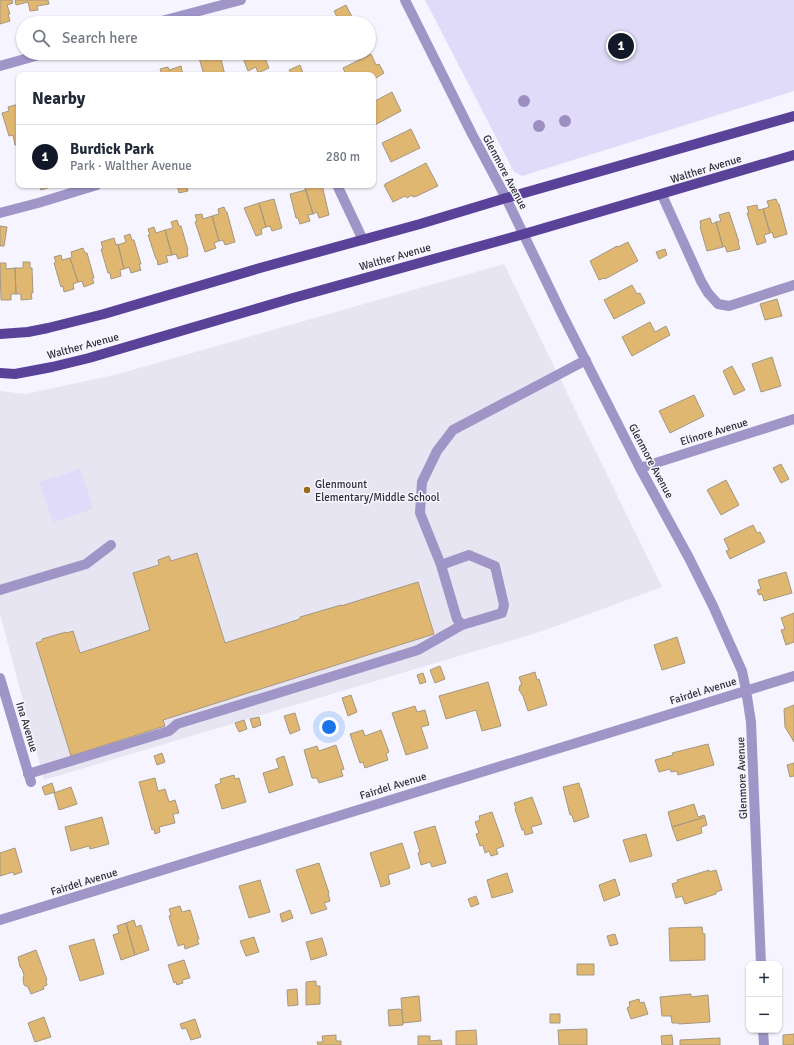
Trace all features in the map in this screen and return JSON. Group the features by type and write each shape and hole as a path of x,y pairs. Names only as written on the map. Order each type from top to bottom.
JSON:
{"main road":[{"path":"0,334 28,332 104,314 794,116"},
{"name":"Walther Avenue","path":"0,373 15,374 89,358 293,298 662,195 794,155"}],"street":[{"path":"180,16 241,0"},
{"name":"Glenmore Avenue","path":"405,0 472,134 506,198 640,468 689,558 713,606 742,671 751,722 761,961"},
{"path":"0,66 21,60"},
{"path":"0,213 87,188"},
{"path":"338,188 363,240"},
{"path":"662,195 700,281 718,304 729,306 794,285"},
{"path":"440,565 469,555 494,566 504,605 502,613 462,625 457,619 440,565 420,513 422,482 436,451 453,430 586,360"},
{"name":"Elinore Avenue","path":"640,468 794,419"},
{"path":"0,590 86,564 111,545"},
{"name":"Ina Avenue","path":"1,683 30,778 169,731 176,724 418,650 462,625"},
{"name":"Fairdel Avenue","path":"0,920 794,676"},
{"path":"763,1033 764,1045"}],"shaded area":[{"path":"425,0 794,0 794,91 522,176 514,172"},
{"name":"Glenmount Elementary/Middle School","path":"504,264 662,587 543,631 44,780 0,614 0,391 26,394 118,374"},
{"path":"80,469 92,503 92,509 53,522 39,482"}],"building":[{"path":"0,0 12,0 13,3 7,5 10,14 8,14 10,21 0,24"},
{"path":"15,0 48,0 49,4 37,6 38,10 30,11 28,2 16,5"},
{"path":"346,5 352,16 336,16 334,11"},
{"path":"200,60 221,60 224,72 203,72"},
{"path":"244,60 266,60 269,68 258,72 256,67 248,71"},
{"path":"359,60 374,60 376,65 379,64 384,73 376,78 376,72 345,72 343,68"},
{"path":"300,65 303,72 290,72 289,70"},
{"path":"181,66 182,72 161,72 160,69 168,67 169,70"},
{"path":"392,92 401,111 376,124 376,100"},
{"path":"16,105 15,145 13,135 9,136 2,113 9,111 8,107"},
{"path":"411,129 420,148 391,162 382,143"},
{"path":"426,163 438,186 417,196 413,197 412,195 407,198 405,196 393,202 384,185"},
{"path":"178,188 187,188 188,191 179,193"},
{"path":"305,188 323,188 329,215 319,218 317,212 313,214"},
{"path":"306,190 313,214 308,215 310,221 300,224 298,218 296,218 290,194"},
{"path":"274,199 282,228 272,231 270,226 266,227 259,203"},
{"path":"776,199 779,204 787,234 774,238 772,232 770,233 763,209 769,207 767,201"},
{"path":"259,203 266,227 261,229 262,234 256,236 244,208"},
{"path":"757,205 758,210 763,209 770,233 764,235 766,242 757,245 747,213 749,213 747,207"},
{"path":"224,207 227,212 235,242 225,245 223,240 219,241 212,216 219,214 218,209"},
{"path":"729,212 740,249 727,252 725,246 723,247 716,222 721,221 719,215"},
{"path":"202,214 203,219 212,216 219,241 214,243 216,248 205,252 195,222 197,221 195,215"},
{"path":"710,218 712,224 716,222 723,247 707,251 700,227 700,221"},
{"path":"177,220 179,226 181,226 188,250 188,256 178,259 176,254 172,255 165,230 173,228 171,222"},
{"path":"0,226 7,227 4,246 0,246"},
{"path":"154,227 156,233 165,230 172,255 166,256 168,262 158,265 148,235 150,235 148,229"},
{"path":"130,234 132,240 134,240 141,264 139,264 141,270 131,273 129,267 124,269 118,245 126,242 124,236"},
{"path":"114,238 116,245 118,244 124,269 120,270 121,276 111,279 101,249 103,249 101,242"},
{"path":"628,242 638,261 605,279 599,280 590,261 617,246 618,247"},
{"path":"83,248 85,253 87,253 94,278 92,278 94,283 84,287 82,281 78,282 70,258 72,257 71,252"},
{"path":"665,249 667,255 659,259 656,252"},
{"path":"61,255 62,260 70,258 78,282 73,284 74,289 64,292 63,286 61,287 54,263 56,262 54,257"},
{"path":"23,262 30,262 30,268 32,268 32,299 21,300 21,294 16,294 15,268 23,268"},
{"path":"0,263 6,263 6,269 15,268 16,294 11,294 11,300 1,300"},
{"path":"632,285 637,294 640,293 645,303 614,319 604,300"},
{"path":"777,299 782,316 765,320 760,304"},
{"path":"650,322 655,332 666,326 670,335 632,356 622,337"},
{"path":"772,357 781,386 761,392 752,364"},
{"path":"732,366 745,390 734,395 723,371"},
{"path":"694,395 704,416 670,433 659,411"},
{"path":"781,464 789,479 781,483 773,468"},
{"path":"726,480 739,505 721,515 707,490"},
{"path":"753,525 757,533 760,532 765,542 730,559 726,551 729,550 724,539"},
{"path":"197,553 225,643 300,619 300,617 418,582 434,634 163,720 165,726 71,756 36,643 42,641 42,639 73,631 80,653 150,630 133,573 159,565 158,560 169,556 171,561"},
{"path":"786,572 792,593 764,601 762,594 759,595 757,590 761,589 758,580"},
{"path":"794,613 794,642 786,645 781,630 785,629 781,618"},
{"path":"677,637 685,663 662,670 654,645"},
{"path":"440,666 445,679 435,683 430,670"},
{"path":"535,672 537,680 539,679 547,705 528,711 523,696 519,690 520,685 522,685 519,677"},
{"path":"423,673 426,682 420,684 417,675"},
{"path":"488,682 501,726 482,731 476,710 446,719 439,696"},
{"path":"351,695 357,712 348,716 342,698"},
{"path":"794,705 794,742 785,727 784,709"},
{"path":"415,706 417,712 425,710 429,725 421,727 428,748 406,755 392,713"},
{"path":"295,713 300,730 290,734 284,716"},
{"path":"259,717 261,725 253,728 250,719"},
{"path":"244,720 247,729 239,732 235,723"},
{"path":"363,730 365,736 381,730 389,752 386,754 388,760 365,768 363,762 360,763 350,734"},
{"path":"708,744 714,765 678,775 677,771 671,772 670,769 659,772 655,760 673,755 672,753"},
{"path":"336,745 344,769 341,770 343,776 319,783 317,778 312,778 304,750 317,746 319,751"},
{"path":"162,753 165,762 157,765 154,756"},
{"path":"284,756 293,785 269,793 263,773 279,768 276,759"},
{"path":"794,763 794,776 790,777 787,765"},
{"path":"234,775 235,779 239,778 246,802 222,809 215,785 221,783 220,779"},
{"path":"155,778 158,791 165,789 169,802 175,800 179,813 173,814 175,823 159,827 160,832 155,834 154,829 152,830 139,782"},
{"path":"52,783 55,792 45,795 42,787"},
{"path":"579,783 589,817 574,822 572,815 570,815 563,787"},
{"path":"71,787 77,804 59,810 54,793"},
{"path":"532,797 542,824 531,827 533,833 525,835 524,830 522,830 514,803"},
{"path":"694,804 698,817 704,815 705,817 672,827 668,812"},
{"path":"492,812 504,846 496,849 498,854 491,856 489,851 485,853 483,845 480,846 476,834 479,833 475,822 480,820 479,816"},
{"path":"102,817 109,844 90,849 89,846 71,851 65,827"},
{"path":"705,817 707,825 701,827 702,833 677,841 672,827"},
{"path":"435,826 446,863 432,867 430,862 421,865 418,853 420,852 414,832"},
{"path":"646,834 652,856 630,862 623,840"},
{"path":"402,843 410,868 388,875 390,884 381,887 370,853"},
{"path":"15,848 22,872 14,875 13,872 0,876 0,853"},
{"path":"319,863 329,893 330,901 324,903 327,909 311,914 296,870"},
{"path":"709,870 709,872 716,870 722,890 716,892 716,894 685,904 682,896 676,898 672,884 678,882 677,880"},
{"path":"507,873 513,892 492,898 487,880"},
{"path":"615,879 620,895 604,901 599,885"},
{"path":"260,880 270,912 249,918 239,886"},
{"path":"476,896 479,904 471,907 468,899"},
{"path":"180,906 182,912 190,910 199,939 197,940 199,944 185,949 184,944 178,946 169,916 171,915 169,909"},
{"path":"290,910 293,918 282,922 280,914"},
{"path":"134,920 136,927 141,925 149,950 135,955 126,923"},
{"path":"126,923 135,955 121,960 113,935 119,933 117,926"},
{"path":"702,927 703,934 705,934 705,960 670,961 669,928"},
{"path":"615,934 618,944 610,946 607,936"},
{"path":"254,937 259,952 246,956 240,941"},
{"path":"322,938 327,955 311,960 306,942"},
{"path":"94,939 104,974 80,981 69,946"},
{"path":"36,950 47,980 47,985 43,987 44,989 31,994 28,987 24,985 24,975 20,967 18,957"},
{"path":"184,960 190,978 182,980 183,983 177,985 176,982 174,983 168,965"},
{"path":"577,964 594,964 594,975 577,975"},
{"path":"316,981 316,986 320,986 320,1004 306,1005 306,982"},
{"path":"297,989 298,1005 288,1006 287,990"},
{"path":"691,994 691,997 708,995 710,1022 679,1024 672,1023 671,1016 662,1016 660,997"},
{"path":"419,996 421,1021 403,1023 401,998"},
{"path":"639,999 640,1003 644,1002 648,1014 631,1019 627,1008 630,1006 629,1002"},
{"path":"388,1010 402,1010 403,1025 389,1026"},
{"path":"550,1014 560,1014 560,1023 550,1023"},
{"path":"44,1017 51,1037 35,1042 28,1023"},
{"path":"195,1019 201,1037 191,1040 186,1028 182,1029 180,1024"},
{"path":"587,1029 587,1045 559,1045 558,1030"},
{"path":"476,1030 477,1045 456,1045 456,1031"},
{"path":"794,1034 794,1045 783,1045 783,1035"},
{"path":"336,1035 336,1041 341,1041 341,1045 318,1045 317,1042 323,1042 322,1036"},
{"path":"672,1035 673,1045 662,1045 661,1036"},
{"path":"418,1036 430,1036 430,1041 441,1040 442,1045 418,1045"},
{"path":"720,1038 720,1045 680,1045 680,1040"}],"place":[{"name":"Burdick Park","path":"621,46"},
{"name":"Glenmount Elementary/Middle School","path":"307,490"}]}
